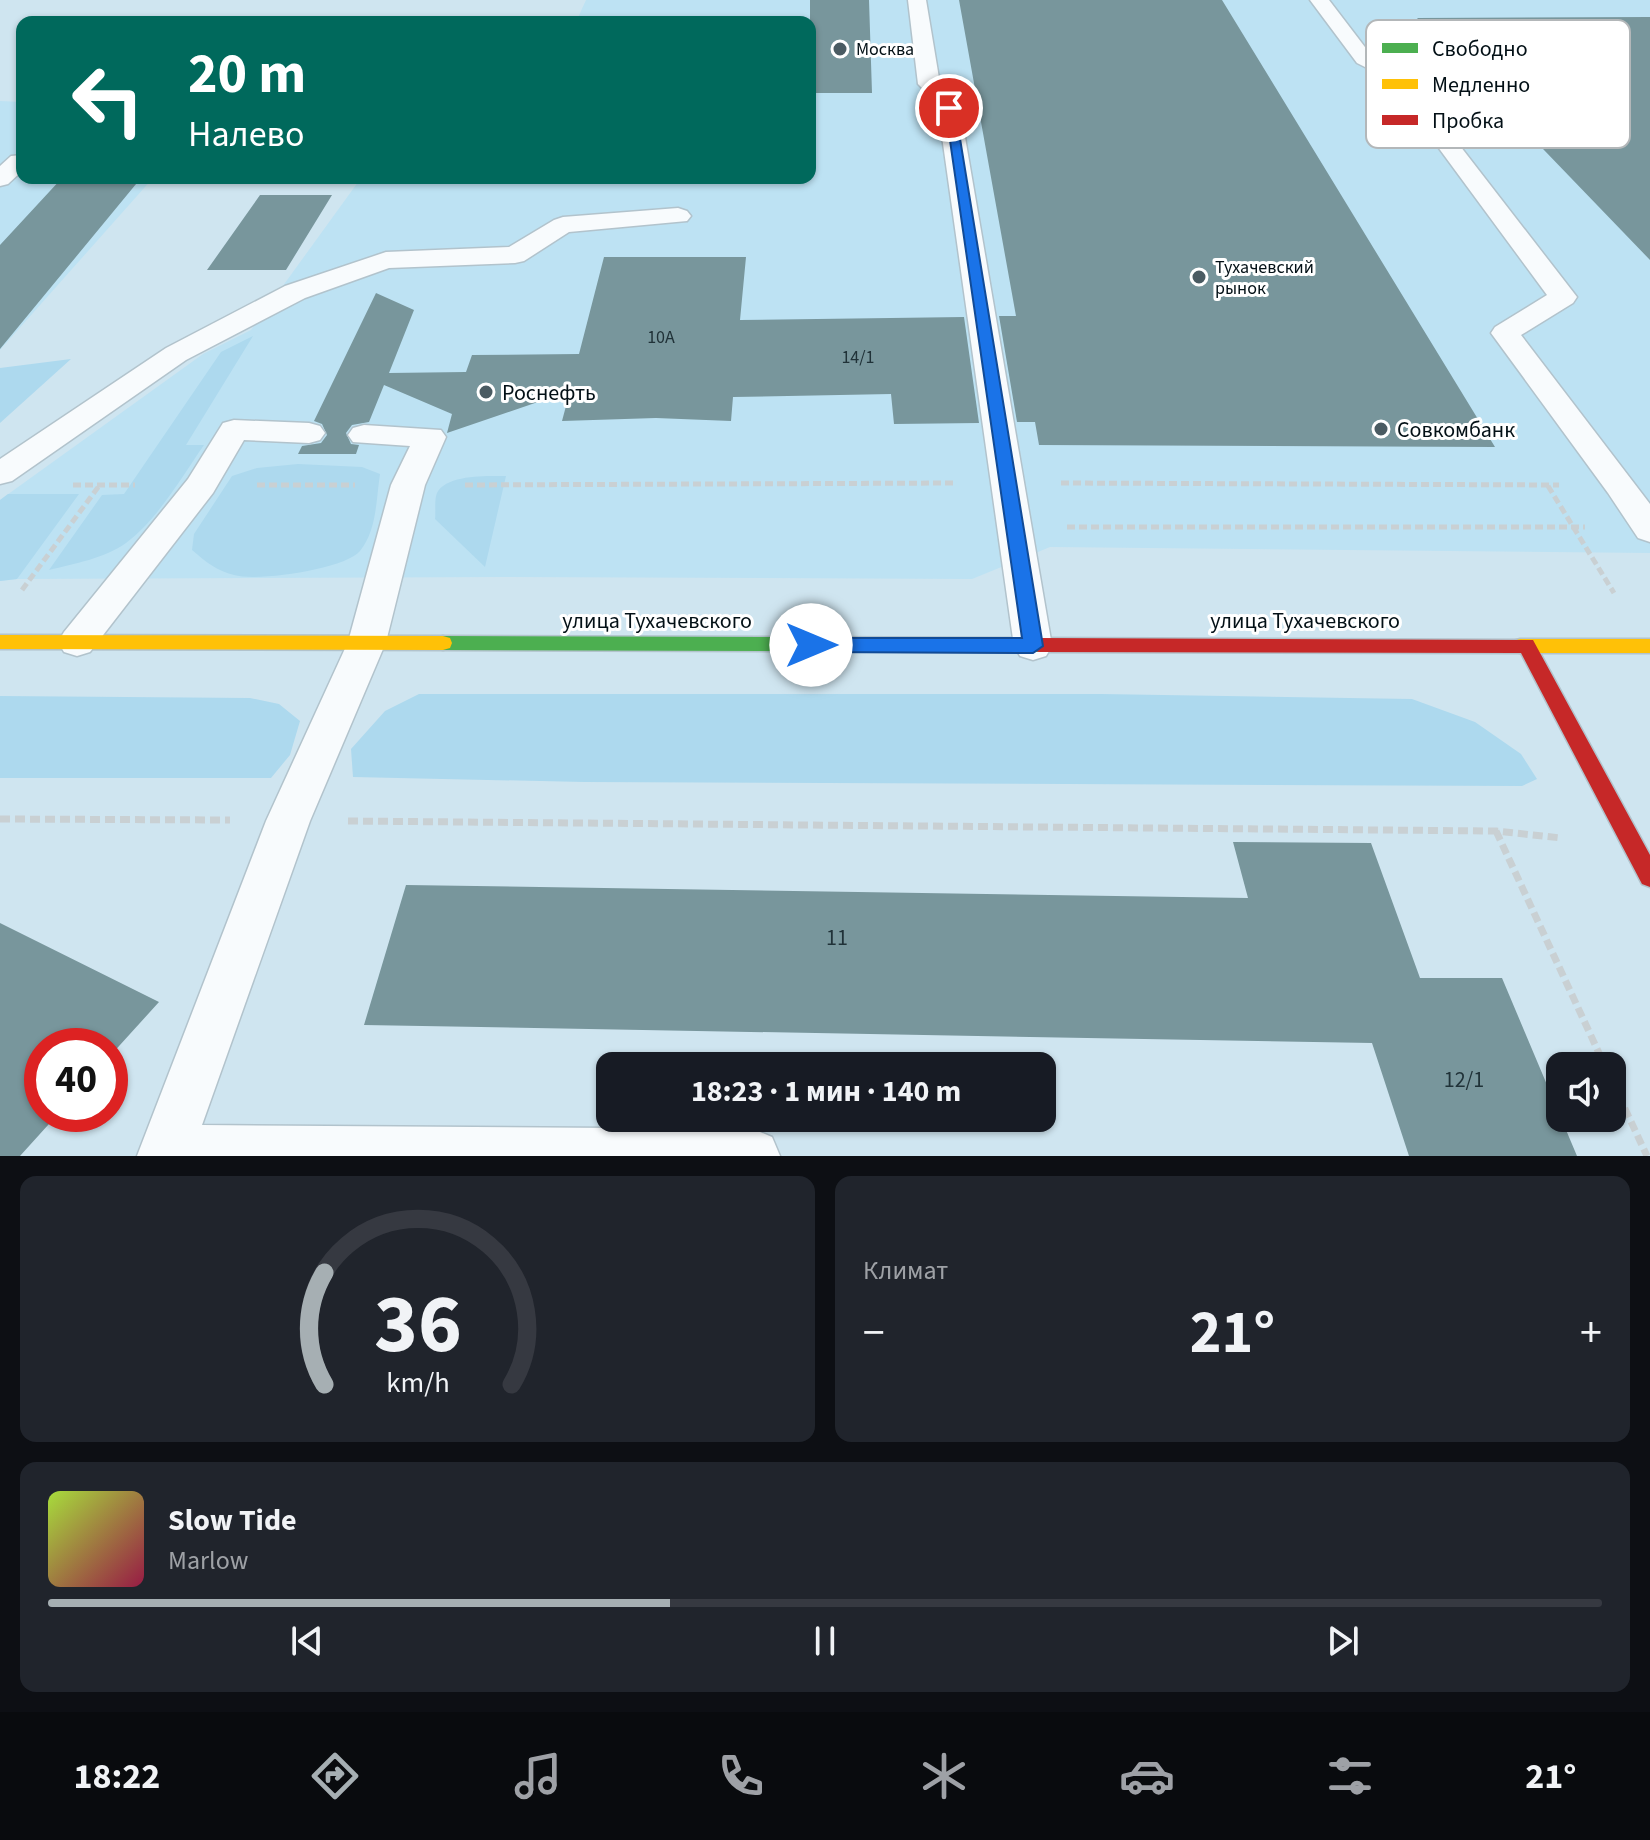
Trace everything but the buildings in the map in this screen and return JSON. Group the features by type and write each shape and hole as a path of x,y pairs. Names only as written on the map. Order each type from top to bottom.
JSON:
{"street":[{"name":"улица Тухачевского","path":"0,642 1649,646"},
{"path":"1526,645 1650,877"}],"lane":[{"path":"917,0 929,84"},
{"path":"1319,0 1366,60"},
{"path":"949,108 1033,646"},
{"path":"1450,148 1563,297 1505,333 1649,528"},
{"path":"0,179 16,164"},
{"path":"0,474 176,354 295,292 386,260 515,255 563,225 678,216"},
{"path":"77,642 201,485 234,430 309,433"},
{"path":"364,435 430,437 408,485 367,642 288,821 165,1154 753,1156"}],"path":[{"path":"71,485 1620,485"},
{"path":"18,595 100,485"},
{"path":"1547,485 1649,646"},
{"path":"1014,527 1649,528"},
{"path":"0,819 1496,831 1633,846"},
{"path":"1496,831 1599,1052"},
{"path":"1626,1111 1647,1156"}],"shaded area":[{"path":"586,0 1650,0 1650,553 1050,547 972,579 503,577 0,581 0,500 203,354 251,330 357,184 816,184 816,16 579,16"},
{"path":"0,101 16,102 16,184 148,184 0,350"},
{"path":"253,336 186,445 204,445 148,522 126,543 109,553 49,570 102,495 124,494 221,352"},
{"path":"71,359 0,423 0,368"},
{"path":"298,464 362,467 380,474 373,524 360,551 320,568 246,577 217,568 192,550 194,534 232,476 257,468"},
{"path":"506,476 485,567 435,519 436,496 442,487 458,479"},
{"path":"8,494 79,494 17,579 0,581 0,500"},
{"path":"419,694 1101,694 1412,699 1475,722 1521,754 1537,779 1522,786 584,782 353,777 351,749 385,711"},
{"path":"0,696 250,698 279,704 300,721 290,755 271,778 0,778"}],"traffic: fast":[{"path":"443,643 1039,645"}],"traffic: slow":[{"path":"0,642 443,643"},
{"path":"1520,646 1650,646"}],"traffic: jam":[{"path":"1039,645 1520,646"},
{"path":"1526,645 1650,877"}],"place":[{"name":"Москва","path":"840,49"},
{"name":"Тухачевский рынок","path":"1199,277"},
{"name":"Роснефть","path":"486,392"},
{"name":"Совкомбанк","path":"1381,429"}],"route":[{"path":"811,645 1033,646 949,108"}]}
